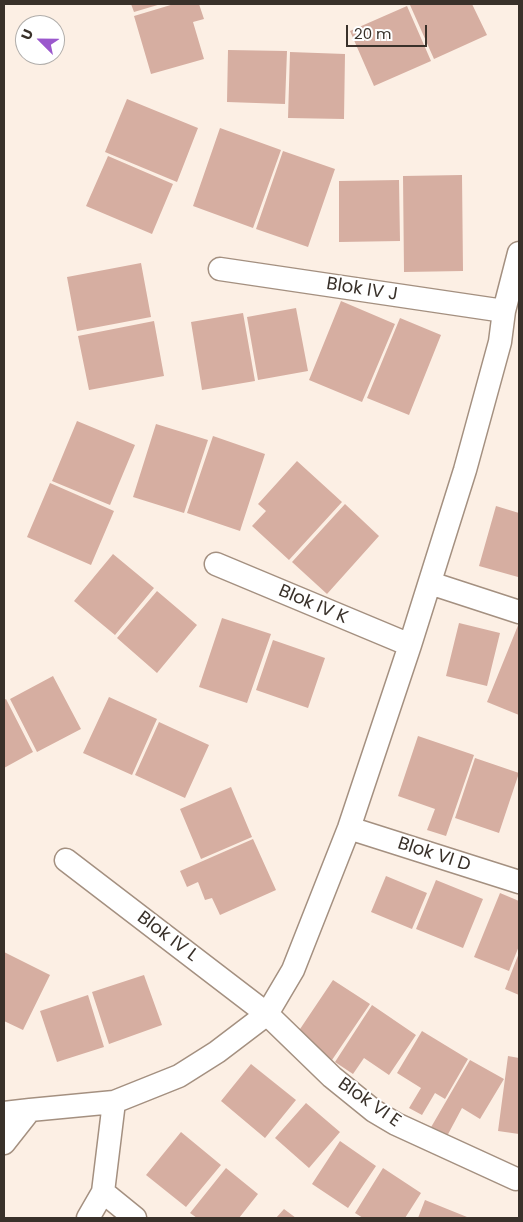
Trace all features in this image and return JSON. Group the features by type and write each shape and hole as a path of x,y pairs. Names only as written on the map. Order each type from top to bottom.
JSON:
{"street":[{"path":"4,1113 114,1102 179,1076 217,1052 267,1014 293,970 349,828 410,645 465,470 510,344 504,312 519,253"},
{"name":"Blok IV J","path":"220,269 504,312"},
{"name":"Blok IV K","path":"216,564 410,645"},
{"path":"430,583 519,612"},
{"name":"Blok VI D","path":"349,828 519,882"},
{"name":"Blok IV L","path":"66,860 267,1014"},
{"name":"Blok VI E","path":"267,1014 332,1077 374,1111 396,1124 516,1179"},
{"path":"88,1218 103,1192 114,1102"},
{"path":"4,1143 30,1110"},
{"path":"103,1192 134,1218"}],"building":[{"path":"131,4 161,4 134,12"},
{"path":"174,4 199,4 204,19 193,22 204,59 151,74 134,16"},
{"path":"472,4 487,35 434,59 410,5"},
{"path":"407,6 431,61 374,86 350,31"},
{"path":"228,50 287,51 285,104 227,102"},
{"path":"290,52 345,54 344,119 288,118"},
{"path":"127,99 198,128 177,182 105,152"},
{"path":"220,128 281,150 253,228 193,206"},
{"path":"283,151 335,169 308,247 256,229"},
{"path":"108,156 173,184 152,234 86,206"},
{"path":"462,175 463,271 404,272 403,176"},
{"path":"399,180 400,241 339,242 339,181"},
{"path":"141,263 151,317 77,331 67,277"},
{"path":"341,301 395,324 362,402 309,380"},
{"path":"296,308 308,371 258,380 247,317"},
{"path":"243,313 255,381 202,390 191,322"},
{"path":"400,318 441,335 409,415 367,398"},
{"path":"154,321 164,376 89,390 78,336"},
{"path":"77,421 135,445 110,505 52,481"},
{"path":"156,424 208,440 184,513 133,497"},
{"path":"213,436 265,454 240,531 187,513"},
{"path":"297,461 342,502 289,560 252,526 266,511 258,504"},
{"path":"50,483 114,511 91,565 27,537"},
{"path":"345,504 379,536 327,594 292,562"},
{"path":"496,506 519,513 518,577 479,566"},
{"path":"113,554 154,588 115,635 74,601"},
{"path":"157,591 197,625 157,673 117,638"},
{"path":"222,618 271,634 247,703 199,687"},
{"path":"459,623 500,633 487,686 446,676"},
{"path":"519,623 519,715 487,702"},
{"path":"273,640 325,658 308,708 256,690"},
{"path":"53,676 81,729 37,752 10,699"},
{"path":"109,697 157,719 132,775 83,753"},
{"path":"6,699 33,752 4,768 4,700"},
{"path":"159,722 209,745 185,798 135,775"},
{"path":"418,736 474,755 446,836 427,830 435,809 398,796"},
{"path":"475,758 519,773 499,833 455,818"},
{"path":"231,787 252,837 201,859 180,809"},
{"path":"253,839 276,890 220,915 212,898 205,900 198,882 187,887 180,871"},
{"path":"386,876 427,893 412,929 371,912"},
{"path":"436,880 483,899 463,948 416,929"},
{"path":"500,893 519,901 519,946 509,971 474,957"},
{"path":"4,952 50,975 23,1030 4,1021"},
{"path":"519,953 519,995 505,989"},
{"path":"144,975 162,1025 109,1044 92,992"},
{"path":"333,980 370,1004 332,1060 296,1035"},
{"path":"88,995 104,1047 57,1062 40,1011"},
{"path":"372,1005 416,1035 389,1075 364,1058 353,1074 335,1062"},
{"path":"422,1031 468,1059 445,1099 435,1093 422,1115 409,1108 421,1088 397,1073"},
{"path":"508,1056 519,1058 519,1134 498,1131"},
{"path":"470,1060 504,1079 480,1119 462,1108 446,1138 430,1129"},
{"path":"251,1064 296,1100 265,1138 221,1101"},
{"path":"306,1103 340,1132 309,1168 275,1138"},
{"path":"181,1132 221,1165 186,1207 146,1175"},
{"path":"340,1141 376,1166 348,1208 312,1184"},
{"path":"226,1168 258,1194 239,1218 197,1218 190,1213"},
{"path":"383,1168 421,1193 405,1218 363,1218 355,1213"},
{"path":"425,1200 467,1217 467,1218 418,1218"},
{"path":"284,1209 296,1218 276,1218"}]}
